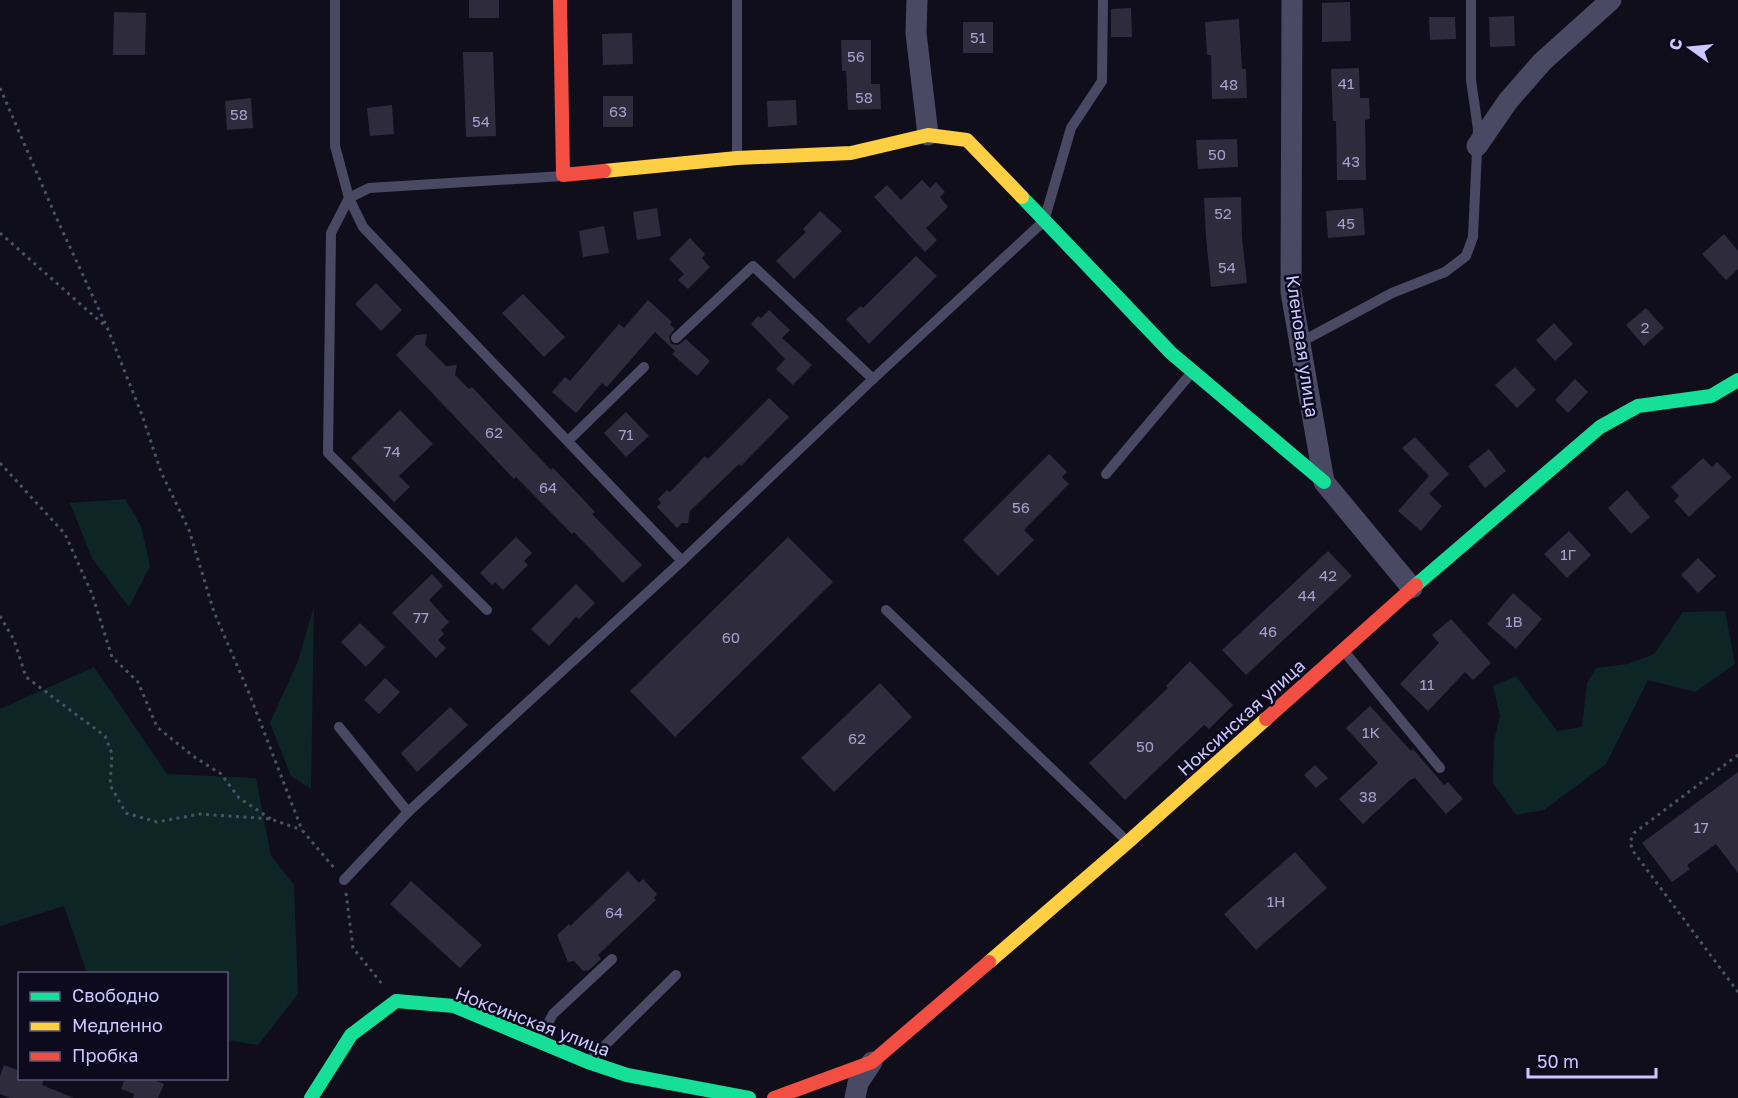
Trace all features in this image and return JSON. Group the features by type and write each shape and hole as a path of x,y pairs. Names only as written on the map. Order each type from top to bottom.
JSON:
{"street":[{"path":"560,0 563,176 737,158 851,153 928,135 967,140 1171,353 1324,482 1412,588"},
{"path":"917,0 916,33 928,135"},
{"name":"Кленовая улица","path":"1292,0 1291,292 1324,482"},
{"path":"1477,146 1508,101 1542,62 1611,0"},
{"name":"Ноксинская улица","path":"774,1098 872,1062 1128,842 1412,588 1600,427 1638,406 1711,396 1738,380"},
{"path":"311,1098 351,1035 396,1001"},
{"name":"Ноксинская улица","path":"396,1001 454,1006 627,1076 749,1098"},
{"path":"855,1098 858,1083 872,1062"}],"lane":[{"path":"335,0 335,147 349,198 363,227 569,440 682,561"},
{"path":"737,0 737,158"},
{"path":"345,880 408,812 682,561 873,379 1044,221 1071,128 1102,81 1103,0"},
{"path":"1301,342 1392,293 1446,272 1466,256 1473,237 1478,129 1471,80 1471,0"},
{"path":"487,610 328,453 331,233 349,198 369,188 396,184 563,176"},
{"path":"676,338 753,266 873,379"},
{"path":"569,440 644,367"},
{"path":"1106,474 1192,371"},
{"path":"886,610 1128,842"},
{"path":"1342,650 1440,768"},
{"path":"339,727 408,812"},
{"path":"538,1041 553,1014 612,959"},
{"path":"588,1062 676,975"}],"path":[{"path":"0,88 107,327 142,415 161,472 189,530 214,612 249,693 302,830 345,880 353,948 396,1001"},
{"path":"0,233 107,327"},
{"path":"0,463 65,534 92,594 112,657 138,682 157,727 193,756 221,774 239,798 271,819 302,830"},
{"path":"0,616 14,640 26,677 105,736 112,754 110,785 126,813 157,822 200,814 271,819"},
{"path":"1738,755 1634,833 1630,842 1633,851 1738,992"}],"green space":[{"path":"125,499 141,526 150,566 129,607 92,558 70,503"},
{"path":"314,606 311,789 291,776 270,723 298,661"},
{"path":"1725,611 1735,664 1695,692 1648,680 1606,764 1544,810 1516,815 1493,783 1494,740 1500,716 1493,686 1516,676 1557,731 1582,727 1587,683 1596,668 1628,664 1654,654 1683,612"},
{"path":"94,667 167,774 256,778 271,856 294,885 298,994 258,1045 228,1040 228,972 87,972 64,906 0,926 0,709"}],"building":[{"path":"469,0 499,0 499,18 469,18"},
{"path":"1350,2 1351,41 1322,42 1322,3"},
{"path":"1131,8 1132,37 1111,37 1111,9"},
{"path":"114,12 146,13 145,55 113,55"},
{"path":"1514,16 1515,46 1490,47 1489,17"},
{"path":"1429,17 1455,17 1456,39 1430,40"},
{"path":"1239,19 1242,69 1246,69 1247,98 1212,99 1211,55 1207,55 1205,22"},
{"path":"963,22 993,22 993,53 963,53"},
{"path":"632,33 633,64 603,65 602,34"},
{"path":"841,40 871,40 871,84 880,84 881,109 848,110 846,71 842,71"},
{"path":"463,52 493,52 496,136 466,137"},
{"path":"1359,68 1360,98 1369,98 1370,119 1365,120 1366,180 1337,180 1336,121 1333,121 1331,69"},
{"path":"603,96 633,96 633,127 603,127"},
{"path":"251,98 253,128 227,130 225,101"},
{"path":"796,100 797,125 768,127 767,101"},
{"path":"392,105 394,134 370,136 367,108"},
{"path":"1237,139 1238,167 1198,169 1196,140"},
{"path":"922,180 930,188 936,182 945,192 940,197 948,207 926,228 937,240 925,252 874,197 887,185 901,200"},
{"path":"1241,197 1247,283 1211,287 1204,198"},
{"path":"657,208 661,236 637,240 633,212"},
{"path":"1363,208 1365,235 1328,238 1326,211"},
{"path":"820,211 842,231 794,279 776,261 806,232 803,229"},
{"path":"604,226 609,253 583,257 579,231"},
{"path":"1724,234 1738,251 1738,269 1726,280 1702,254"},
{"path":"690,238 705,254 702,258 710,267 688,289 678,280 684,274 669,259"},
{"path":"916,256 937,276 869,344 846,319 861,306 863,308"},
{"path":"376,283 402,310 381,331 355,304"},
{"path":"523,294 565,337 544,357 502,313"},
{"path":"648,300 672,322 670,325 675,329 669,336 671,344 678,345 686,339 710,361 697,376 672,354 675,351 655,332 607,387 602,383 576,413 552,392 565,377 570,381 619,324 624,328"},
{"path":"1646,308 1664,328 1644,346 1626,325"},
{"path":"769,310 790,330 782,338 812,365 793,385 776,369 785,359 751,324 758,316 761,318"},
{"path":"1554,323 1573,344 1555,361 1536,340"},
{"path":"427,334 425,345 446,366 457,365 455,375 469,389 472,387 551,470 553,468 595,512 592,514 642,565 623,583 574,532 572,534 516,477 514,479 396,355 416,335"},
{"path":"1515,367 1536,390 1517,408 1495,385"},
{"path":"1575,379 1588,392 1568,413 1555,400"},
{"path":"769,398 789,417 741,466 739,464 690,511 688,523 682,523 677,528 657,507 661,503 658,499 667,490 670,492 705,456 708,459"},
{"path":"400,410 433,444 399,476 410,487 394,502 351,458"},
{"path":"626,412 649,436 626,457 604,433"},
{"path":"1415,437 1449,474 1429,494 1442,506 1421,531 1398,511 1429,476 1402,448"},
{"path":"1489,449 1506,471 1485,488 1468,466"},
{"path":"1049,454 1067,472 1062,477 1069,484 1024,530 1034,540 998,576 963,540"},
{"path":"1703,458 1712,467 1717,462 1732,477 1689,517 1674,501 1679,496 1671,487"},
{"path":"1627,490 1650,517 1631,534 1608,508"},
{"path":"1569,531 1591,555 1567,578 1544,554"},
{"path":"516,537 532,553 524,561 528,565 503,590 495,582 492,585 480,573"},
{"path":"788,537 833,582 675,737 630,691"},
{"path":"1328,551 1352,576 1246,675 1222,650"},
{"path":"1698,558 1716,576 1698,593 1681,575"},
{"path":"432,574 443,586 429,600 449,622 441,630 444,634 438,640 446,648 436,658 392,613"},
{"path":"576,584 595,603 579,619 576,617 549,646 531,629"},
{"path":"1513,593 1542,619 1516,649 1487,624"},
{"path":"1451,619 1491,663 1473,680 1465,672 1428,711 1400,684 1439,643 1432,635"},
{"path":"360,623 385,647 366,667 341,642"},
{"path":"1190,661 1233,705 1209,729 1204,725 1125,800 1089,763 1168,688 1166,686"},
{"path":"385,678 400,692 379,714 364,700"},
{"path":"880,683 912,717 834,792 801,758"},
{"path":"1370,706 1411,751 1413,749 1444,785 1448,782 1463,799 1446,814 1415,778 1410,780 1363,824 1339,799 1378,763 1346,728"},
{"path":"450,707 468,725 417,772 401,753"},
{"path":"1315,765 1328,778 1316,788 1304,775"},
{"path":"1738,772 1738,873 1716,844 1687,865 1690,869 1672,882 1642,843"},
{"path":"1295,852 1327,888 1256,950 1224,914"},
{"path":"628,871 639,883 643,879 657,894 654,898 656,900 598,955 601,959 589,970 583,971 574,961 568,962 557,935 569,924 570,926"},
{"path":"411,881 482,945 460,968 390,904"},
{"path":"4,1065 18,1070 18,1080 43,1080 42,1085 74,1098 10,1098 0,1094 0,1076"},
{"path":"124,1080 155,1080 164,1084 158,1098 133,1098 134,1094 121,1089"}],"traffic: fast":[{"path":"1022,197 1171,353 1324,482"},
{"path":"1416,585 1600,427 1638,406 1711,396 1738,380"},
{"path":"311,1098 351,1035 396,1001 454,1006 588,1062 627,1075 749,1098"}],"traffic: slow":[{"path":"604,171 737,158 851,153 928,135 967,140 1022,197"},
{"path":"989,962 1266,719"}],"traffic: jam":[{"path":"560,0 563,175 604,171"},
{"path":"1266,719 1416,585"},
{"path":"774,1098 872,1062 989,962"}]}
